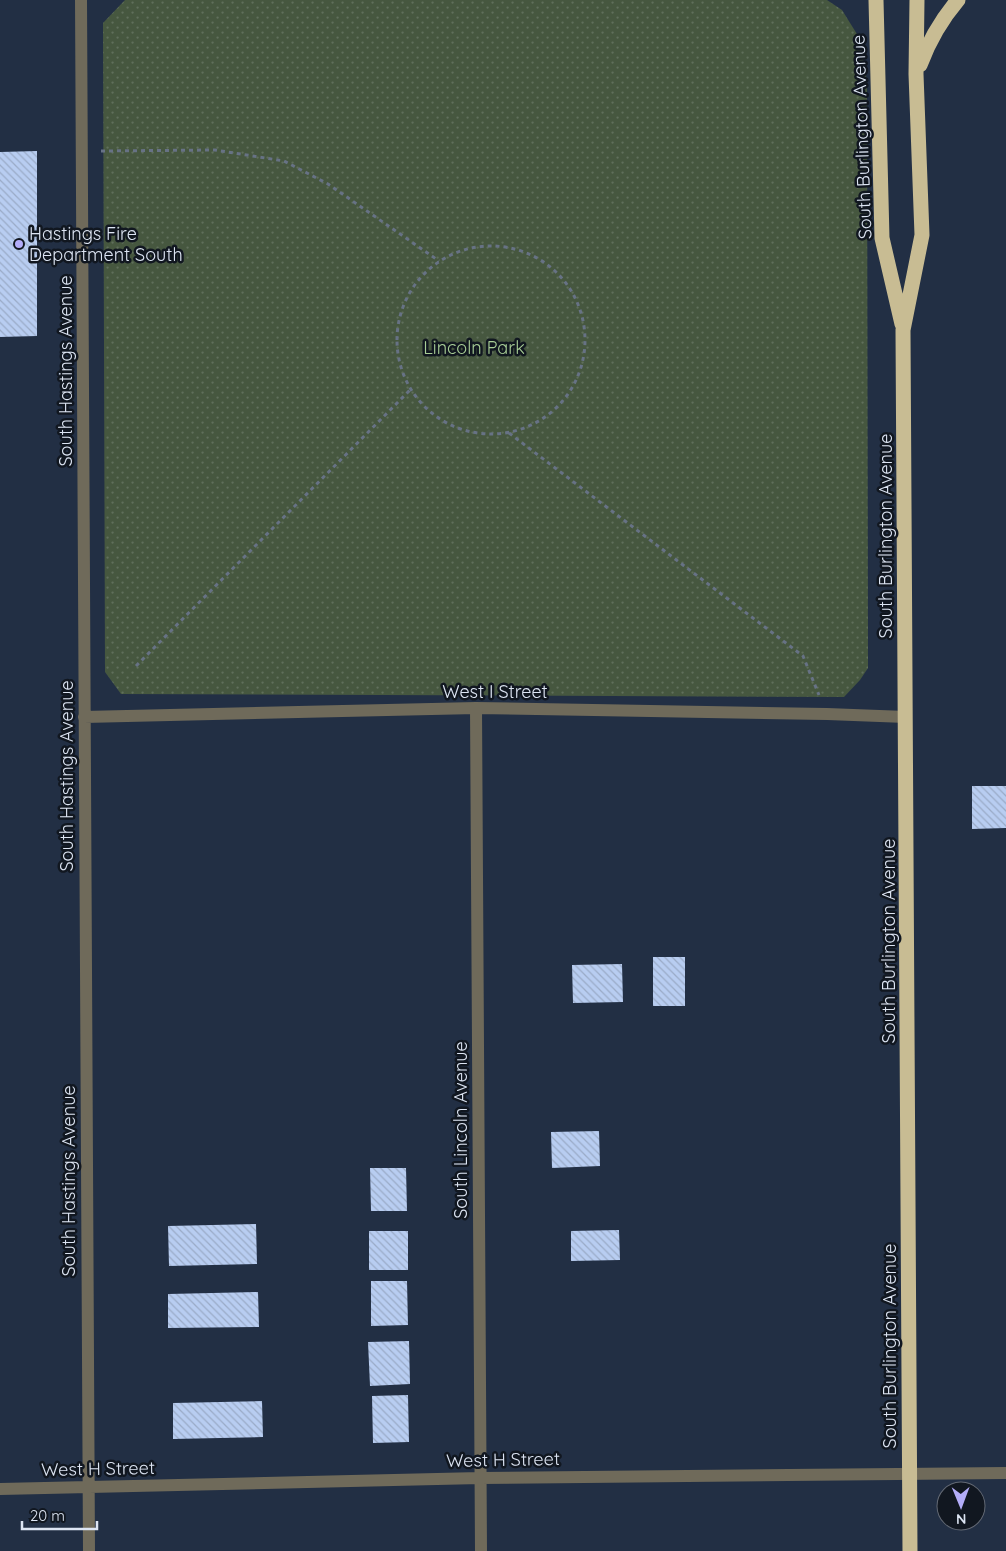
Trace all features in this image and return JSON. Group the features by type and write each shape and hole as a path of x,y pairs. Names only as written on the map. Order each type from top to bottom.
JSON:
{"highway":[{"name":"South Burlington Avenue","path":"876,0 882,238 903,330"},
{"name":"South Burlington Avenue","path":"910,1551 903,330 922,235 916,74 917,0"},
{"path":"916,74 927,47 942,19 958,0"}],"street":[{"name":"South Hastings Avenue","path":"81,0 88,1551"},
{"name":"West I Street","path":"84,717 476,708 906,717"},
{"name":"South Lincoln Avenue","path":"476,708 482,1551"},
{"name":"West H Street","path":"0,1488 480,1478 1006,1473"}],"path":[{"path":"82,152 215,150 284,161 328,184 439,262"},
{"path":"484,246 508,247 530,254 551,267 567,284 579,305 585,328 585,352 580,374 568,395 552,413 532,426 509,433 486,435 464,431 443,422 425,408 410,390 400,368 396,344 398,320 407,297 420,277 439,262 460,251 484,246"},
{"path":"136,666 410,390"},
{"path":"509,433 803,656 827,714"}],"green space":[{"name":"Lincoln Park","path":"125,0 827,0 842,10 860,39 867,82 868,668 844,697 121,694 105,672 103,23"}],"building":[{"name":"Hastings Fire Department South","path":"37,151 37,336 0,337 0,152"},
{"path":"972,786 1006,786 1006,828 972,829"},
{"path":"653,957 685,957 685,1006 653,1006"},
{"path":"622,964 623,1002 573,1003 572,965"},
{"path":"599,1131 600,1166 552,1168 551,1132"},
{"path":"370,1168 406,1168 407,1211 371,1211"},
{"path":"256,1224 257,1264 169,1266 168,1226"},
{"path":"619,1230 620,1260 571,1261 571,1231"},
{"path":"369,1231 408,1231 408,1270 369,1270"},
{"path":"371,1281 407,1281 408,1325 371,1326"},
{"path":"258,1292 259,1327 168,1328 168,1294"},
{"path":"409,1341 410,1384 370,1386 368,1342"},
{"path":"408,1395 409,1442 373,1443 372,1396"},
{"path":"262,1401 263,1437 173,1439 173,1403"}],"place":[{"name":"Hastings Fire Department South","path":"19,244"}]}
